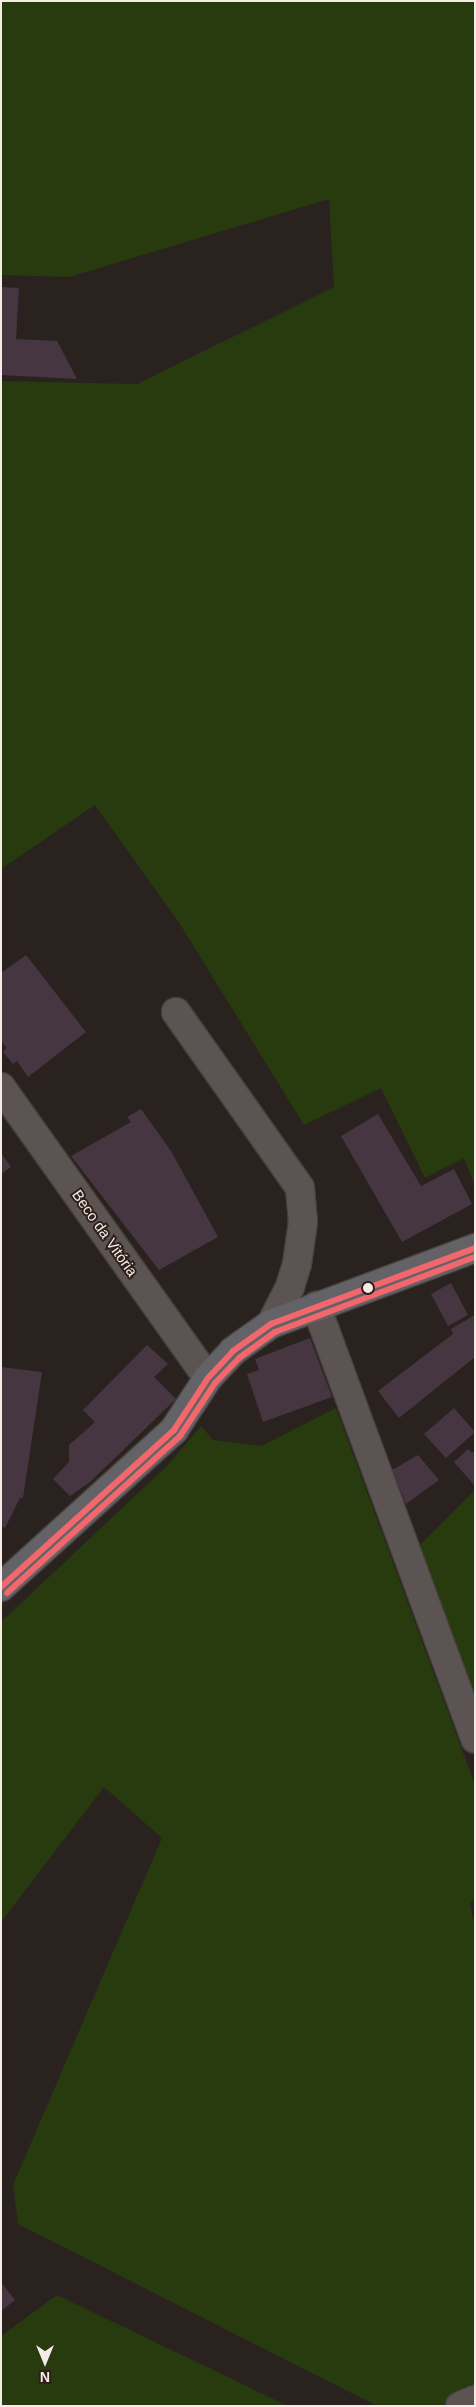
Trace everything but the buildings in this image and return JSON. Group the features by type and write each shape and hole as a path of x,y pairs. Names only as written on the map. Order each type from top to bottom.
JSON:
{"main road":[{"path":"1,1587 174,1430 208,1378 233,1351 271,1324 475,1248"}],"street":[{"path":"176,1012 300,1188 303,1222 297,1264 290,1287 271,1324"},
{"name":"Beco da Vitória","path":"1,1087 208,1378"},
{"path":"316,1306 475,1740"},
{"path":"460,2406 475,2400"}],"green space":[{"path":"1,1 475,1 475,1186 464,1158 425,1178 381,1088 304,1125 178,921 95,805 1,869 1,381 137,384 334,287 329,199 69,277 1,275"},
{"path":"336,1408 475,1785 475,1897 470,1904 475,1927 475,2391 441,2406 377,2406 18,2224 13,2185 162,1838 104,1787 1,1922 1,1622 168,1465 201,1426 213,1440 261,1446"},
{"path":"475,1490 475,1710 417,1548"},
{"path":"57,2295 288,2406 1,2406 1,2336"}],"transit line":[{"path":"1,1587 174,1430 208,1378 233,1351 271,1324 475,1248"},
{"path":"7,1593 180,1436 215,1383 239,1358 275,1332 475,1257"}]}
